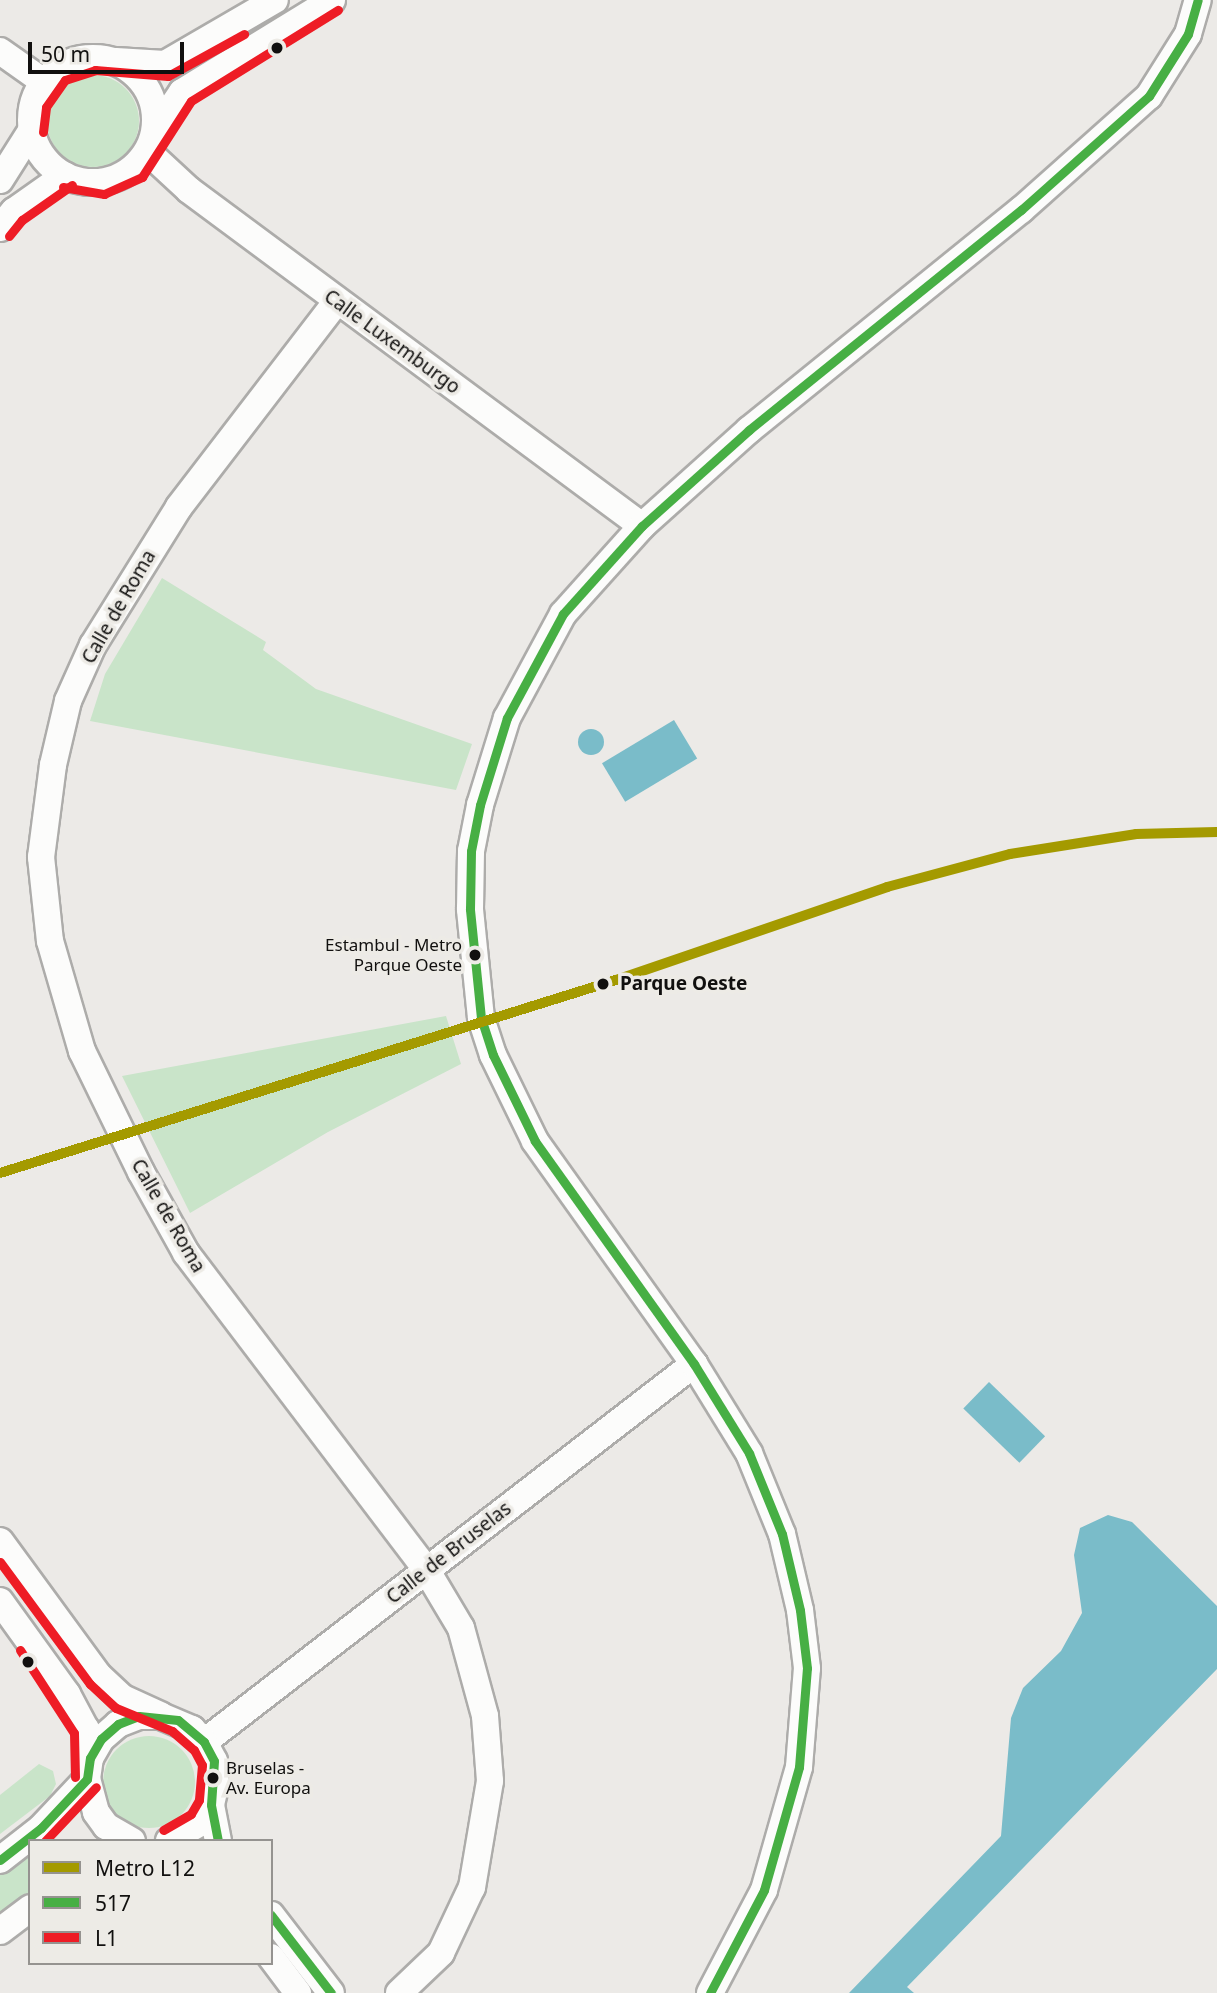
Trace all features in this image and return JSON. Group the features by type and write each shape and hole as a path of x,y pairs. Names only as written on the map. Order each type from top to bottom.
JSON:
{"street":[{"path":"0,180 31,131 34,102 44,82 75,60 165,64 275,0"},
{"path":"31,131 43,158 65,175 102,182 128,172 151,142 182,92 332,0"},
{"path":"710,1993 764,1889 799,1767 807,1668 782,1534 749,1453 694,1364 534,1141 493,1055 481,1018 470,909 471,851 480,804 507,718 564,614 642,526 752,428 1021,210 1149,96 1188,34 1198,0"},
{"path":"0,51 44,82"},
{"path":"114,61 143,81 152,96 151,142"},
{"name":"Calle Luxemburgo","path":"151,142 189,190 642,526"},
{"path":"0,228 65,175"},
{"name":"Calle de Roma","path":"337,301 179,507 93,645 68,701 53,765 41,857 50,941 82,1051 141,1172 186,1253 427,1571 461,1628 485,1716 490,1781 472,1887 441,1953 399,1993"},
{"name":"Calle de Bruselas","path":"204,1742 694,1364"},
{"path":"0,1541 99,1675 123,1698 192,1729 204,1742 214,1761 211,1805 218,1839"},
{"path":"0,1601 67,1694 86,1729 96,1812 106,1826 129,1839"},
{"path":"0,1860 41,1828 89,1769 101,1739 118,1724 139,1716 161,1716"},
{"path":"172,1839 200,1823 211,1805"},
{"path":"0,1931 28,1910"},
{"path":"273,1917 331,1993"},
{"path":"273,1961 298,1993"}],"green space":[{"path":"93,75 110,79 125,89 135,104 139,121 135,138 125,153 110,163 93,167 76,163 61,153 51,138 47,121 51,104 61,89 76,79"},
{"path":"162,578 266,642 263,650 316,689 472,744 456,790 90,721 105,674"},
{"path":"446,1016 461,1064 328,1132 190,1213 122,1076"},
{"path":"149,1736 166,1740 181,1750 191,1765 195,1782 191,1799 181,1814 166,1824 149,1828 132,1824 117,1814 107,1799 103,1782 107,1765 117,1750 132,1740"},
{"path":"39,1764 53,1771 56,1784 50,1796 0,1834 0,1795"},
{"path":"28,1853 28,1894 0,1915 0,1874"}],"water":[{"path":"674,720 697,759 625,802 602,763"},
{"path":"591,729 600,733 604,742 600,751 591,755 582,751 578,742 582,733"},
{"path":"989,1382 1045,1436 1019,1463 963,1409"},
{"path":"1108,1515 1132,1522 1217,1606 1217,1669 907,1987 914,1993 849,1993 1001,1836 1011,1718 1023,1688 1061,1651 1082,1613 1074,1555 1080,1528"}],"metro line":[{"name":"L12","path":"0,1173 616,980 887,887 1010,854 1136,834 1217,832"}],"transit line":[{"name":"517","path":"710,1993 764,1890 799,1767 807,1668 800,1610 782,1534 749,1453 694,1364 535,1141 493,1055 481,1018 470,909 471,851 480,805 507,718 563,614 642,526 749,430 1021,210 1149,96 1188,34 1198,0"},
{"name":"L1","path":"63,187 104,194 142,177 191,101 338,10"},
{"name":"L1","path":"43,132 46,107 65,80 95,70 168,76 244,34"},
{"name":"L1","path":"9,236 22,220 72,185"},
{"name":"L1","path":"0,1562 90,1684 116,1708 172,1731 194,1750 202,1765 199,1800 191,1814 163,1830"},
{"name":"L1","path":"20,1650 74,1733 75,1777"},
{"name":"517","path":"0,1860 41,1828 87,1779 90,1758 101,1739 118,1724 139,1716 178,1720 204,1742 214,1761 211,1805 218,1839"},
{"name":"L1","path":"47,1839 96,1787"},
{"name":"517","path":"273,1918 331,1993"}],"place":[{"name":"Estambul - Metro Parque Oeste","path":"475,955"},
{"name":"Parque Oeste","path":"603,984"},
{"name":"Bruselas - Av. Europa","path":"213,1778"}]}
